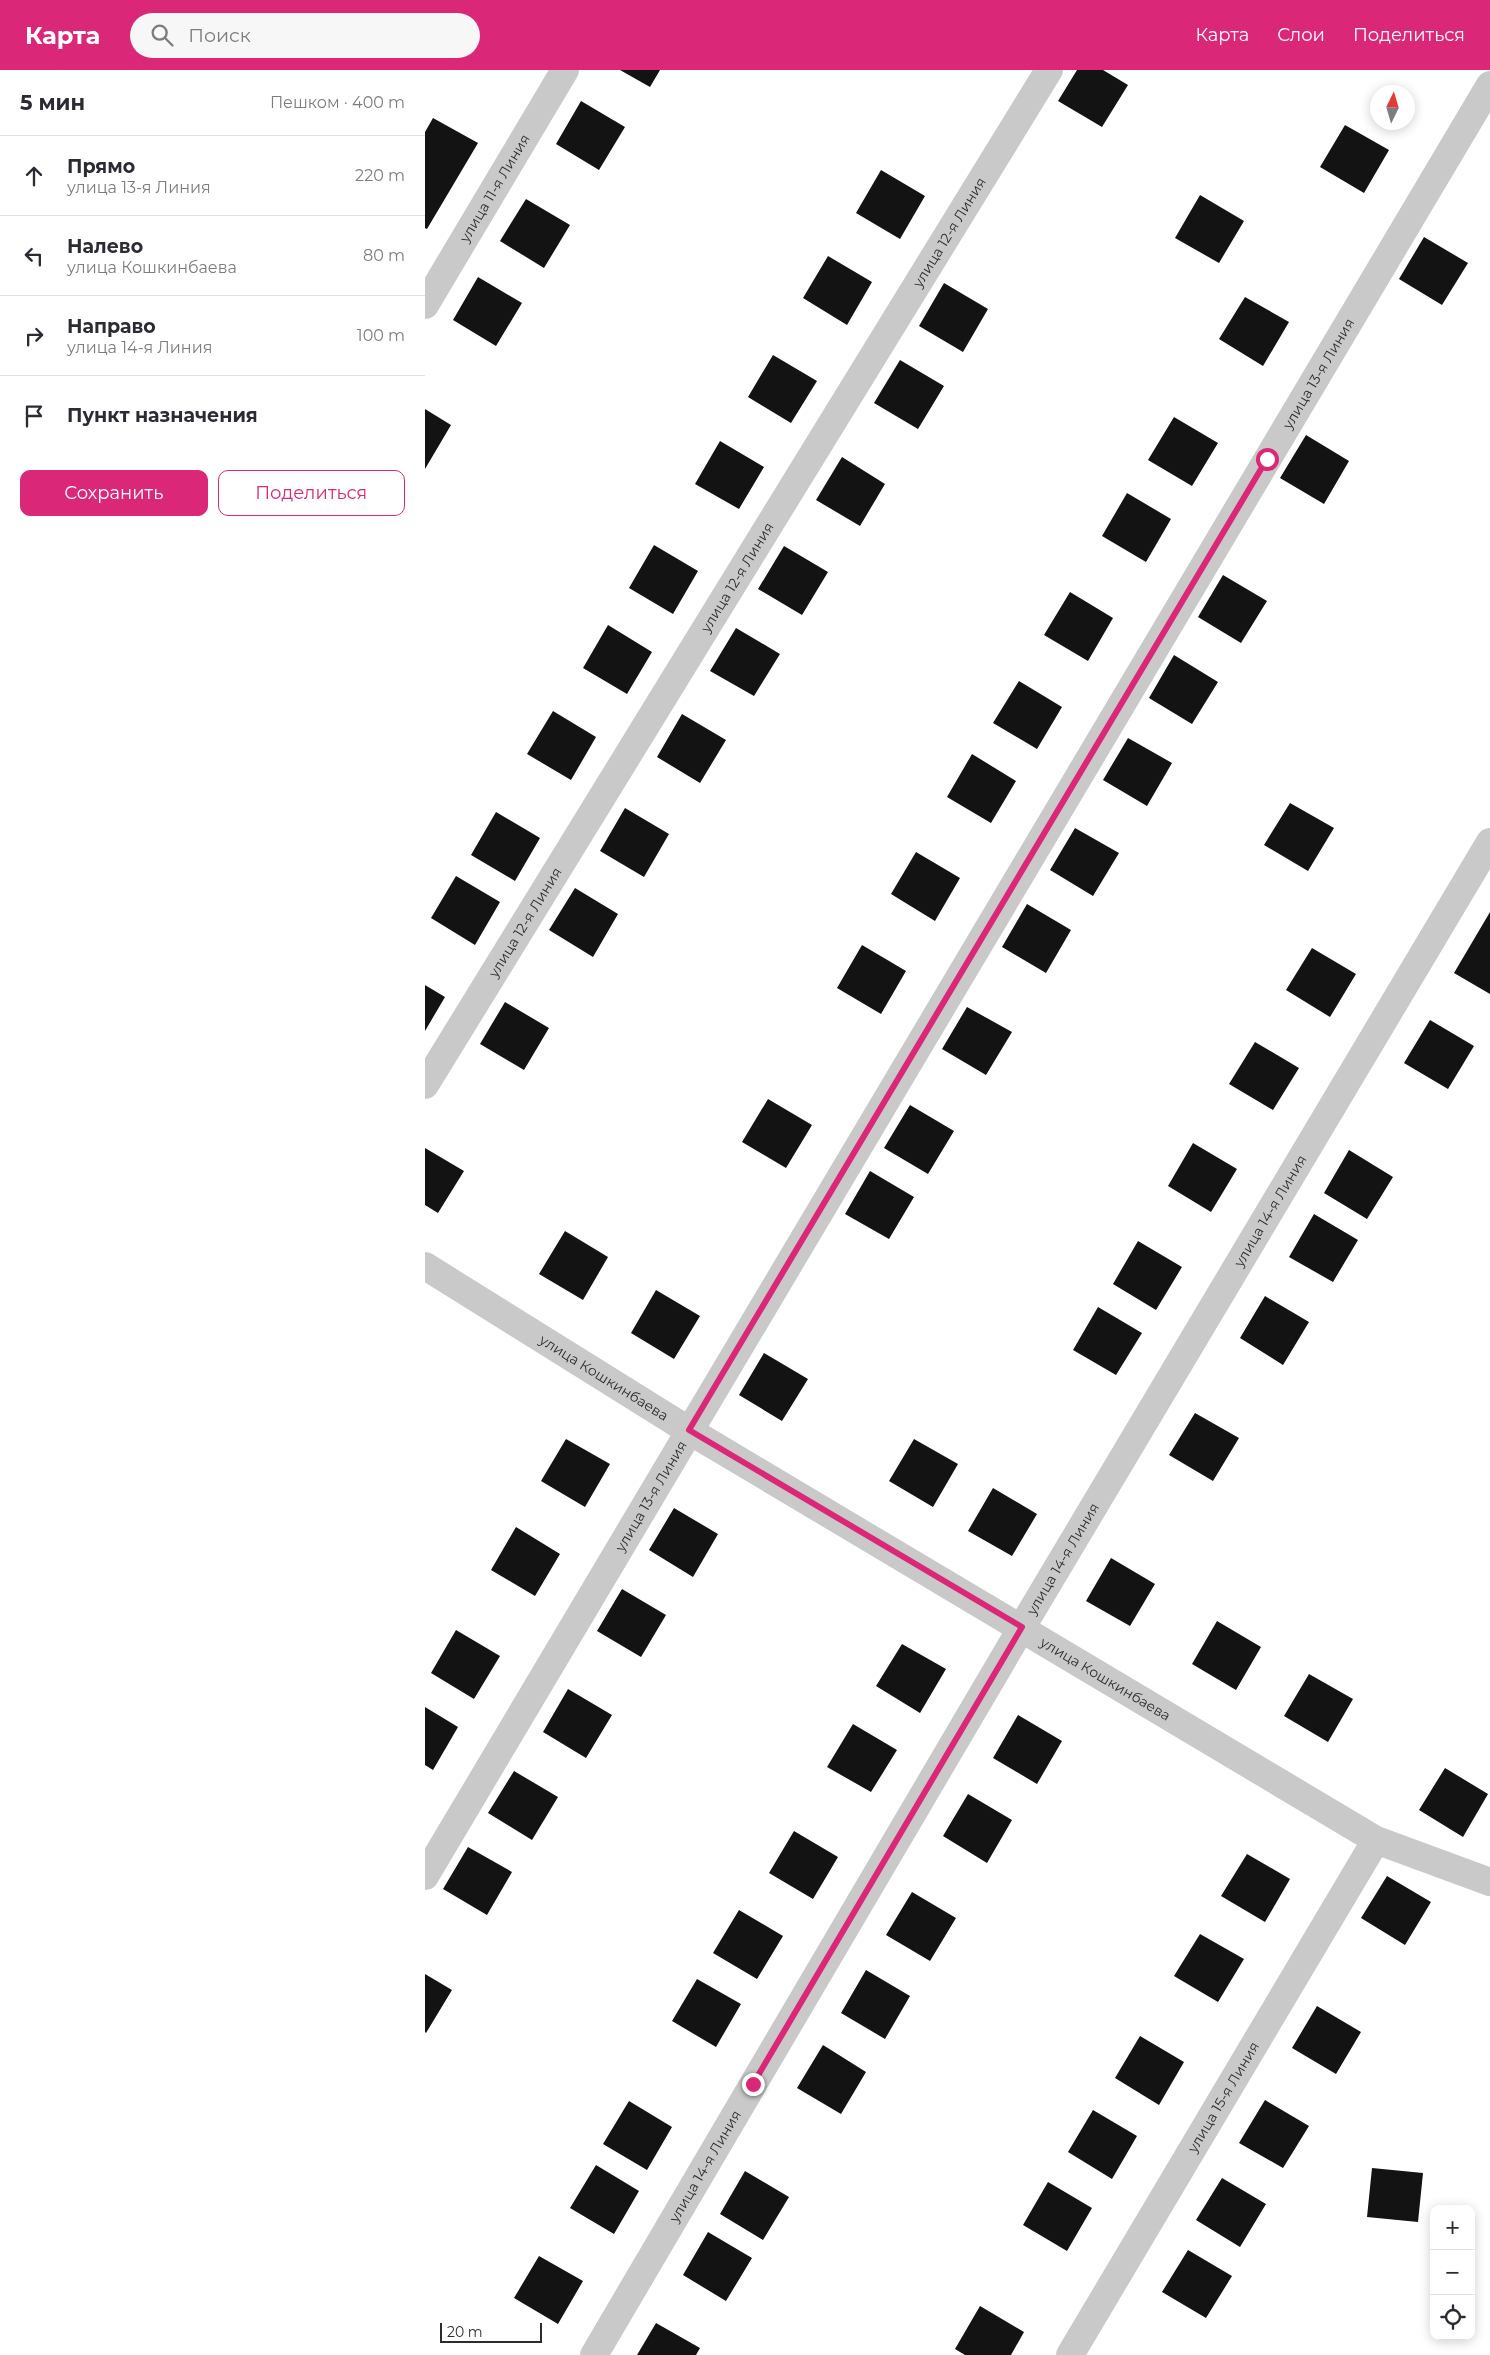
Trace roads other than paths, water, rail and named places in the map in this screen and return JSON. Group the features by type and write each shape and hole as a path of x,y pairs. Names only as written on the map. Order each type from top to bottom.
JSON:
{"street":[{"name":"улица 11-я Линия","path":"425,306 565,70"},
{"name":"улица 12-я Линия","path":"425,1085 1049,70"},
{"name":"улица 13-я Линия","path":"425,1876 1490,84"},
{"name":"улица 14-я Линия","path":"594,2355 1022,1627 1490,842"},
{"name":"улица Кошкинбаева","path":"425,1266 689,1430 1376,1840 1490,1882"},
{"name":"улица 15-я Линия","path":"1070,2355 1376,1840"}]}
